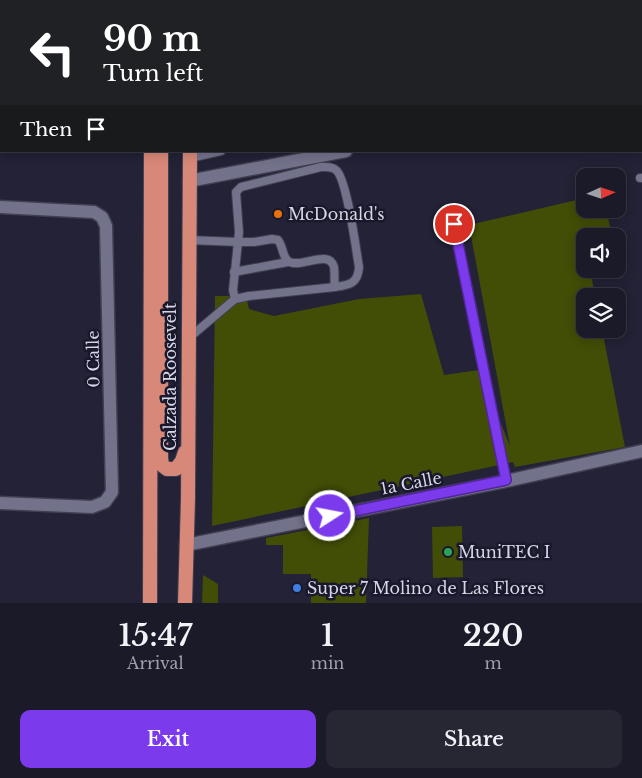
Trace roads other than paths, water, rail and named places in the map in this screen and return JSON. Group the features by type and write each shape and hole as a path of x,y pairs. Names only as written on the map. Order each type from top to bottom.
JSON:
{"highway":[{"name":"Calzada Roosevelt","path":"150,603 151,152"},
{"path":"161,152 162,465 167,469 176,469 182,461 187,443"},
{"name":"Calzada Roosevelt","path":"185,603 190,154"}],"street":[{"path":"190,181 341,152"},
{"name":"0 Calle","path":"0,207 94,212 102,217 106,226 112,492 105,502 92,507 0,503"},
{"name":"1a Calle","path":"186,545 642,451"}],"lane":[{"path":"190,154 211,152"},
{"path":"188,338 236,299 335,287 347,285 355,280 359,275 359,268 346,193 337,170 321,167 240,187 236,192 239,232 233,290 236,299"},
{"path":"454,224 506,480"},
{"path":"189,240 238,242 278,240 284,257 288,262"},
{"path":"234,272 288,262 296,264 320,259 328,260 334,266 335,287"}],"place":[{"name":"McDonald's","path":"278,214"},
{"name":"MuniTEC I","path":"448,552"},
{"name":"Super 7 Molino de Las Flores","path":"297,588"}]}
